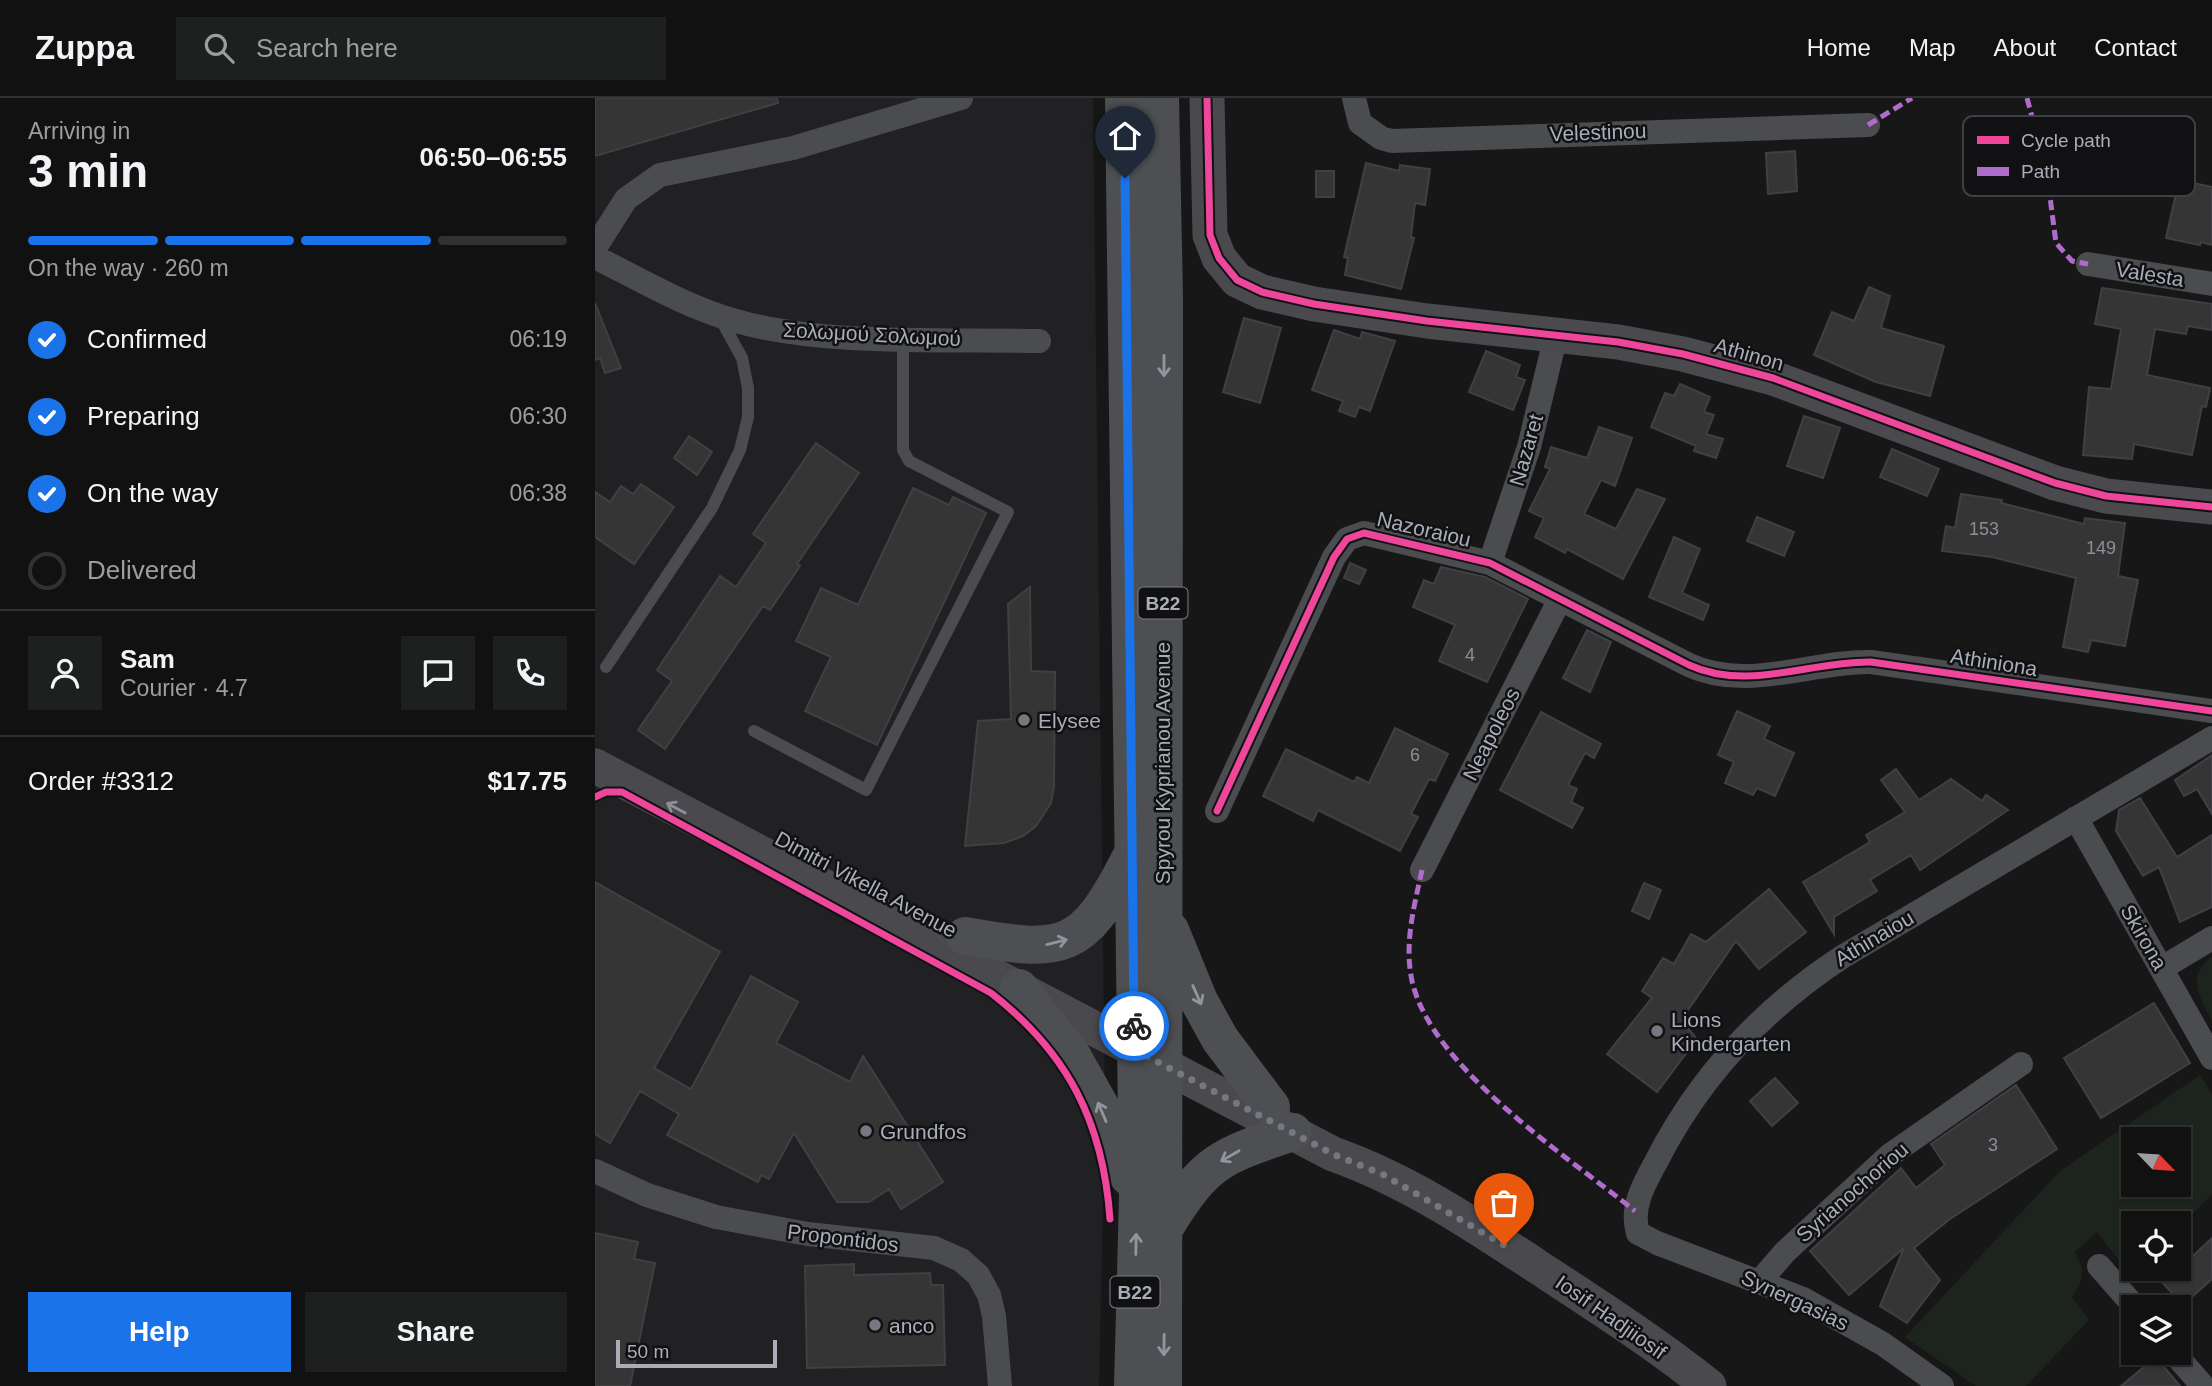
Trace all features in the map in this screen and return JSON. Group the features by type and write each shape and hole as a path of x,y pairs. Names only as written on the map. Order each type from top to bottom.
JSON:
{"main road":[{"name":"Spyrou Kyprianou Avenue","path":"1124,98 1132,855 1165,1227 1163,1386"},
{"name":"Spyrou Kyprianou Avenue","path":"1133,1386 1137,1198 1162,909 1164,284 1160,98"},
{"name":"Athinon","path":"1207,98 1210,236 1219,258 1237,279 1262,292 1314,304 1427,321 1556,335 1683,354 1773,378 2055,483 2106,496 2212,507"},
{"name":"Dimitri Vikella Avenue","path":"595,740 965,936 1149,1049"},
{"name":"Dimitri Vikella Avenue","path":"595,766 1019,988 1149,1049"},
{"path":"965,936 1038,946 1070,938 1094,920 1105,907 1132,855"},
{"path":"1162,909 1199,1001 1220,1039 1282,1120 1249,1145 1211,1167 1187,1191 1165,1227"},
{"path":"1019,988 1055,1031 1080,1070 1100,1106 1137,1198"},
{"name":"Iosif Hadjiiosif","path":"1149,1049 1282,1120 1333,1154 1366,1165 1482,1230 1594,1303 1709,1386"}],"street":[{"path":"595,248 626,199 660,175 793,148 961,98"},
{"name":"Velestinou","path":"1354,98 1360,122 1381,138 1392,141 1729,127 1868,125"},
{"name":"Σολωμού Σολωμού","path":"595,257 681,300 736,321 805,334 1039,341"},
{"name":"Valesta","path":"2088,264 2212,284"},
{"name":"Nazaret","path":"1490,563 1529,447 1556,335"},
{"name":"Nazoraiou","path":"1217,811 1334,557 1347,539 1355,534 1376,534 1490,563 1700,669 1735,677 1770,674"},
{"name":"Neapoleos","path":"1422,870 1560,599"},
{"name":"Athiniona","path":"1770,674 1841,663 1871,662 2212,710"},
{"name":"Athinaiou","path":"1638,1233 1635,1222 1639,1197 1668,1137 1704,1083 1767,1015 1812,977 1842,957 2212,738"},
{"name":"Skirona","path":"2075,818 2212,1058"},
{"path":"2162,968 2212,938"},
{"name":"Syrianochoriou","path":"1760,1281 1784,1252 1890,1155 2021,1064"},
{"name":"Propontidos","path":"595,1171 647,1195 716,1217 807,1234 933,1248 961,1260 978,1275 989,1295 994,1316 1000,1386"},
{"name":"Synergasias","path":"1638,1233 1657,1243 1760,1281 1845,1322 1942,1386"},
{"path":"2099,1266 2124,1295"},
{"path":"2185,1365 2203,1386"}],"lane":[{"path":"606,667 712,508 740,450 748,417 748,388 743,358 718,315"},
{"path":"754,730 866,790 1008,512 909,461 903,450 903,338"}],"shaded area":[{"path":"595,98 1093,98 1105,1116 1099,1386 595,1386"},
{"path":"2212,957 2212,1020 2200,996 2197,979 2199,971"},
{"path":"2200,1075 2212,1094 2212,1194 2191,1216 2191,1211 2121,1211 2121,1263 2097,1232 2075,1252 2082,1275 2072,1297 2089,1320 2026,1386 1976,1386 1905,1337 2060,1171 2121,1129 2121,1197 2191,1197 2191,1127 2124,1127"}],"building":[{"path":"595,98 777,98 778,103 595,156"},
{"path":"1795,151 1797,191 1768,194 1766,153"},
{"path":"1366,163 1399,171 1400,165 1430,169 1425,205 1415,203 1411,237 1414,238 1401,289 1345,275 1348,258 1344,257"},
{"path":"1316,171 1334,171 1334,197 1316,197"},
{"path":"2195,183 2212,187 2212,245 2166,238 2175,196 2195,196"},
{"path":"1869,287 1890,296 1881,328 1944,346 1930,396 1876,382 1814,355 1832,312 1854,321"},
{"path":"2102,288 2212,304 2212,330 2188,326 2186,334 2155,329 2147,375 2210,388 2206,407 2202,406 2192,455 2134,444 2132,459 2083,455 2089,387 2111,389 2121,329 2095,324"},
{"path":"595,303 621,368 605,373 600,358 595,360"},
{"path":"1244,318 1281,328 1260,403 1223,392"},
{"path":"1334,330 1360,339 1362,332 1395,341 1370,411 1359,407 1355,417 1339,411 1343,401 1312,390"},
{"path":"1486,351 1520,365 1516,377 1525,380 1513,410 1469,392"},
{"path":"1680,384 1710,397 1704,412 1714,415 1706,434 1723,439 1716,458 1694,451 1696,446 1651,427 1665,393 1674,396"},
{"path":"1804,416 1840,428 1823,478 1787,466"},
{"path":"1599,427 1632,438 1615,486 1601,480 1584,514 1616,529 1637,489 1665,499 1623,579 1567,549 1565,553 1535,537 1544,518 1529,511 1550,469 1545,467 1551,447 1587,458"},
{"path":"689,436 712,452 697,475 674,458"},
{"path":"816,443 859,473 797,564 800,566 770,610 763,606 665,749 638,730 672,681 657,670 720,576 736,587 766,543 753,534"},
{"path":"1892,449 1939,469 1927,496 1880,477"},
{"path":"641,484 674,507 634,564 595,537 595,492 610,502 621,486 633,494"},
{"path":"913,488 949,505 953,497 986,513 877,745 805,711 831,657 796,641 821,588 858,605"},
{"path":"1961,494 2002,500 2001,503 2084,524 2085,518 2125,523 2118,576 2138,580 2125,646 2091,640 2088,652 2063,647 2076,578 1992,557 1942,551 1946,526 1955,528"},
{"path":"1757,517 1794,532 1784,556 1747,541"},
{"path":"1674,537 1700,549 1682,593 1709,605 1703,620 1649,597"},
{"path":"1350,563 1366,570 1359,584 1344,578"},
{"path":"1441,567 1485,577 1528,599 1487,682 1439,661 1455,625 1413,607 1424,580 1434,584"},
{"name":"Elysee","path":"1030,587 1031,671 1055,672 1054,787 1051,803 1036,826 1023,836 1004,843 965,846 978,721 1011,719 1008,604"},
{"path":"1587,630 1611,642 1590,692 1563,678"},
{"path":"1737,711 1770,726 1764,739 1794,753 1775,796 1757,788 1753,795 1725,783 1734,762 1718,755"},
{"path":"1541,712 1601,744 1594,758 1585,753 1568,785 1577,789 1571,802 1583,808 1572,828 1500,790"},
{"path":"1395,728 1448,754 1435,781 1429,779 1411,814 1418,817 1400,851 1318,810 1313,821 1263,796 1286,749 1354,782 1357,777 1369,783"},
{"path":"2212,755 2212,814 2197,789 2184,796 2175,780"},
{"path":"1896,769 1919,800 1951,779 1982,801 1986,795 2008,810 1920,870 1911,855 1870,880 1877,891 1834,917 1834,934 1803,882 1870,842 1866,835 1905,812 1881,780"},
{"path":"2140,798 2177,857 2212,835 2212,907 2180,922 2159,867 2143,876 2116,831 2119,810"},
{"path":"595,882 720,952 654,1068 691,1089 751,976 798,1002 776,1043 850,1082 863,1056 943,1182 901,1209 889,1189 869,1202 837,1202 794,1133 769,1179 761,1175 758,1182 667,1135 679,1114 640,1091 610,1143 595,1134"},
{"path":"1644,883 1661,890 1649,919 1632,911"},
{"path":"1769,889 1806,932 1759,969 1736,941 1681,1020 1697,1039 1657,1092 1607,1054 1652,998 1642,991 1663,958 1674,964 1691,934 1706,942"},
{"path":"2154,1003 2190,1063 2101,1118 2064,1058"},
{"path":"1775,1078 1798,1103 1772,1126 1750,1101"},
{"path":"2016,1085 2057,1149 1950,1219 1914,1248 1940,1280 1907,1323 1880,1306 1904,1248 1849,1295 1810,1251 1901,1168 1916,1188 1945,1165 1931,1144"},
{"path":"595,1233 638,1242 634,1259 655,1263 630,1386 595,1386"},
{"path":"2212,1238 2212,1279 2191,1298 2191,1295 2174,1295 2161,1281 2191,1281 2191,1258"},
{"name":"anco","path":"854,1264 854,1275 930,1273 931,1285 943,1285 945,1365 807,1368 805,1266"},
{"path":"2146,1365 2163,1365 2180,1386 2121,1386"}],"marked path":[{"path":"1868,125 1912,98"},
{"path":"2027,98 2032,116"},
{"path":"2050,196 2056,243 2072,261 2088,264"},
{"path":"1422,870 1411,925 1409,953 1412,981 1425,1014 1446,1046 1473,1078 1540,1137 1635,1211"}],"cycle path":[{"path":"1207,98 1210,235 1219,258 1237,280 1262,292 1314,304 1427,321 1618,342 1683,354 1773,378 2055,483 2106,496 2212,507"},
{"path":"1217,811 1334,557 1347,539 1364,533 1490,563 1689,665 1711,673 1756,676 1871,662 2212,711"},
{"path":"595,797 606,792 622,792 991,993 1041,1040 1061,1065 1077,1092 1099,1151 1110,1219"}],"way so far":[{"path":"1134,1026 1135,1050 1333,1154 1366,1165 1442,1206 1504,1245"}],"place":[{"name":"Elysee","path":"1024,720"},
{"name":"Lions Kindergarten","path":"1657,1031"},
{"name":"Grundfos","path":"866,1131"},
{"name":"anco","path":"875,1325"}],"route":[{"path":"1125,178 1134,1026"}]}
